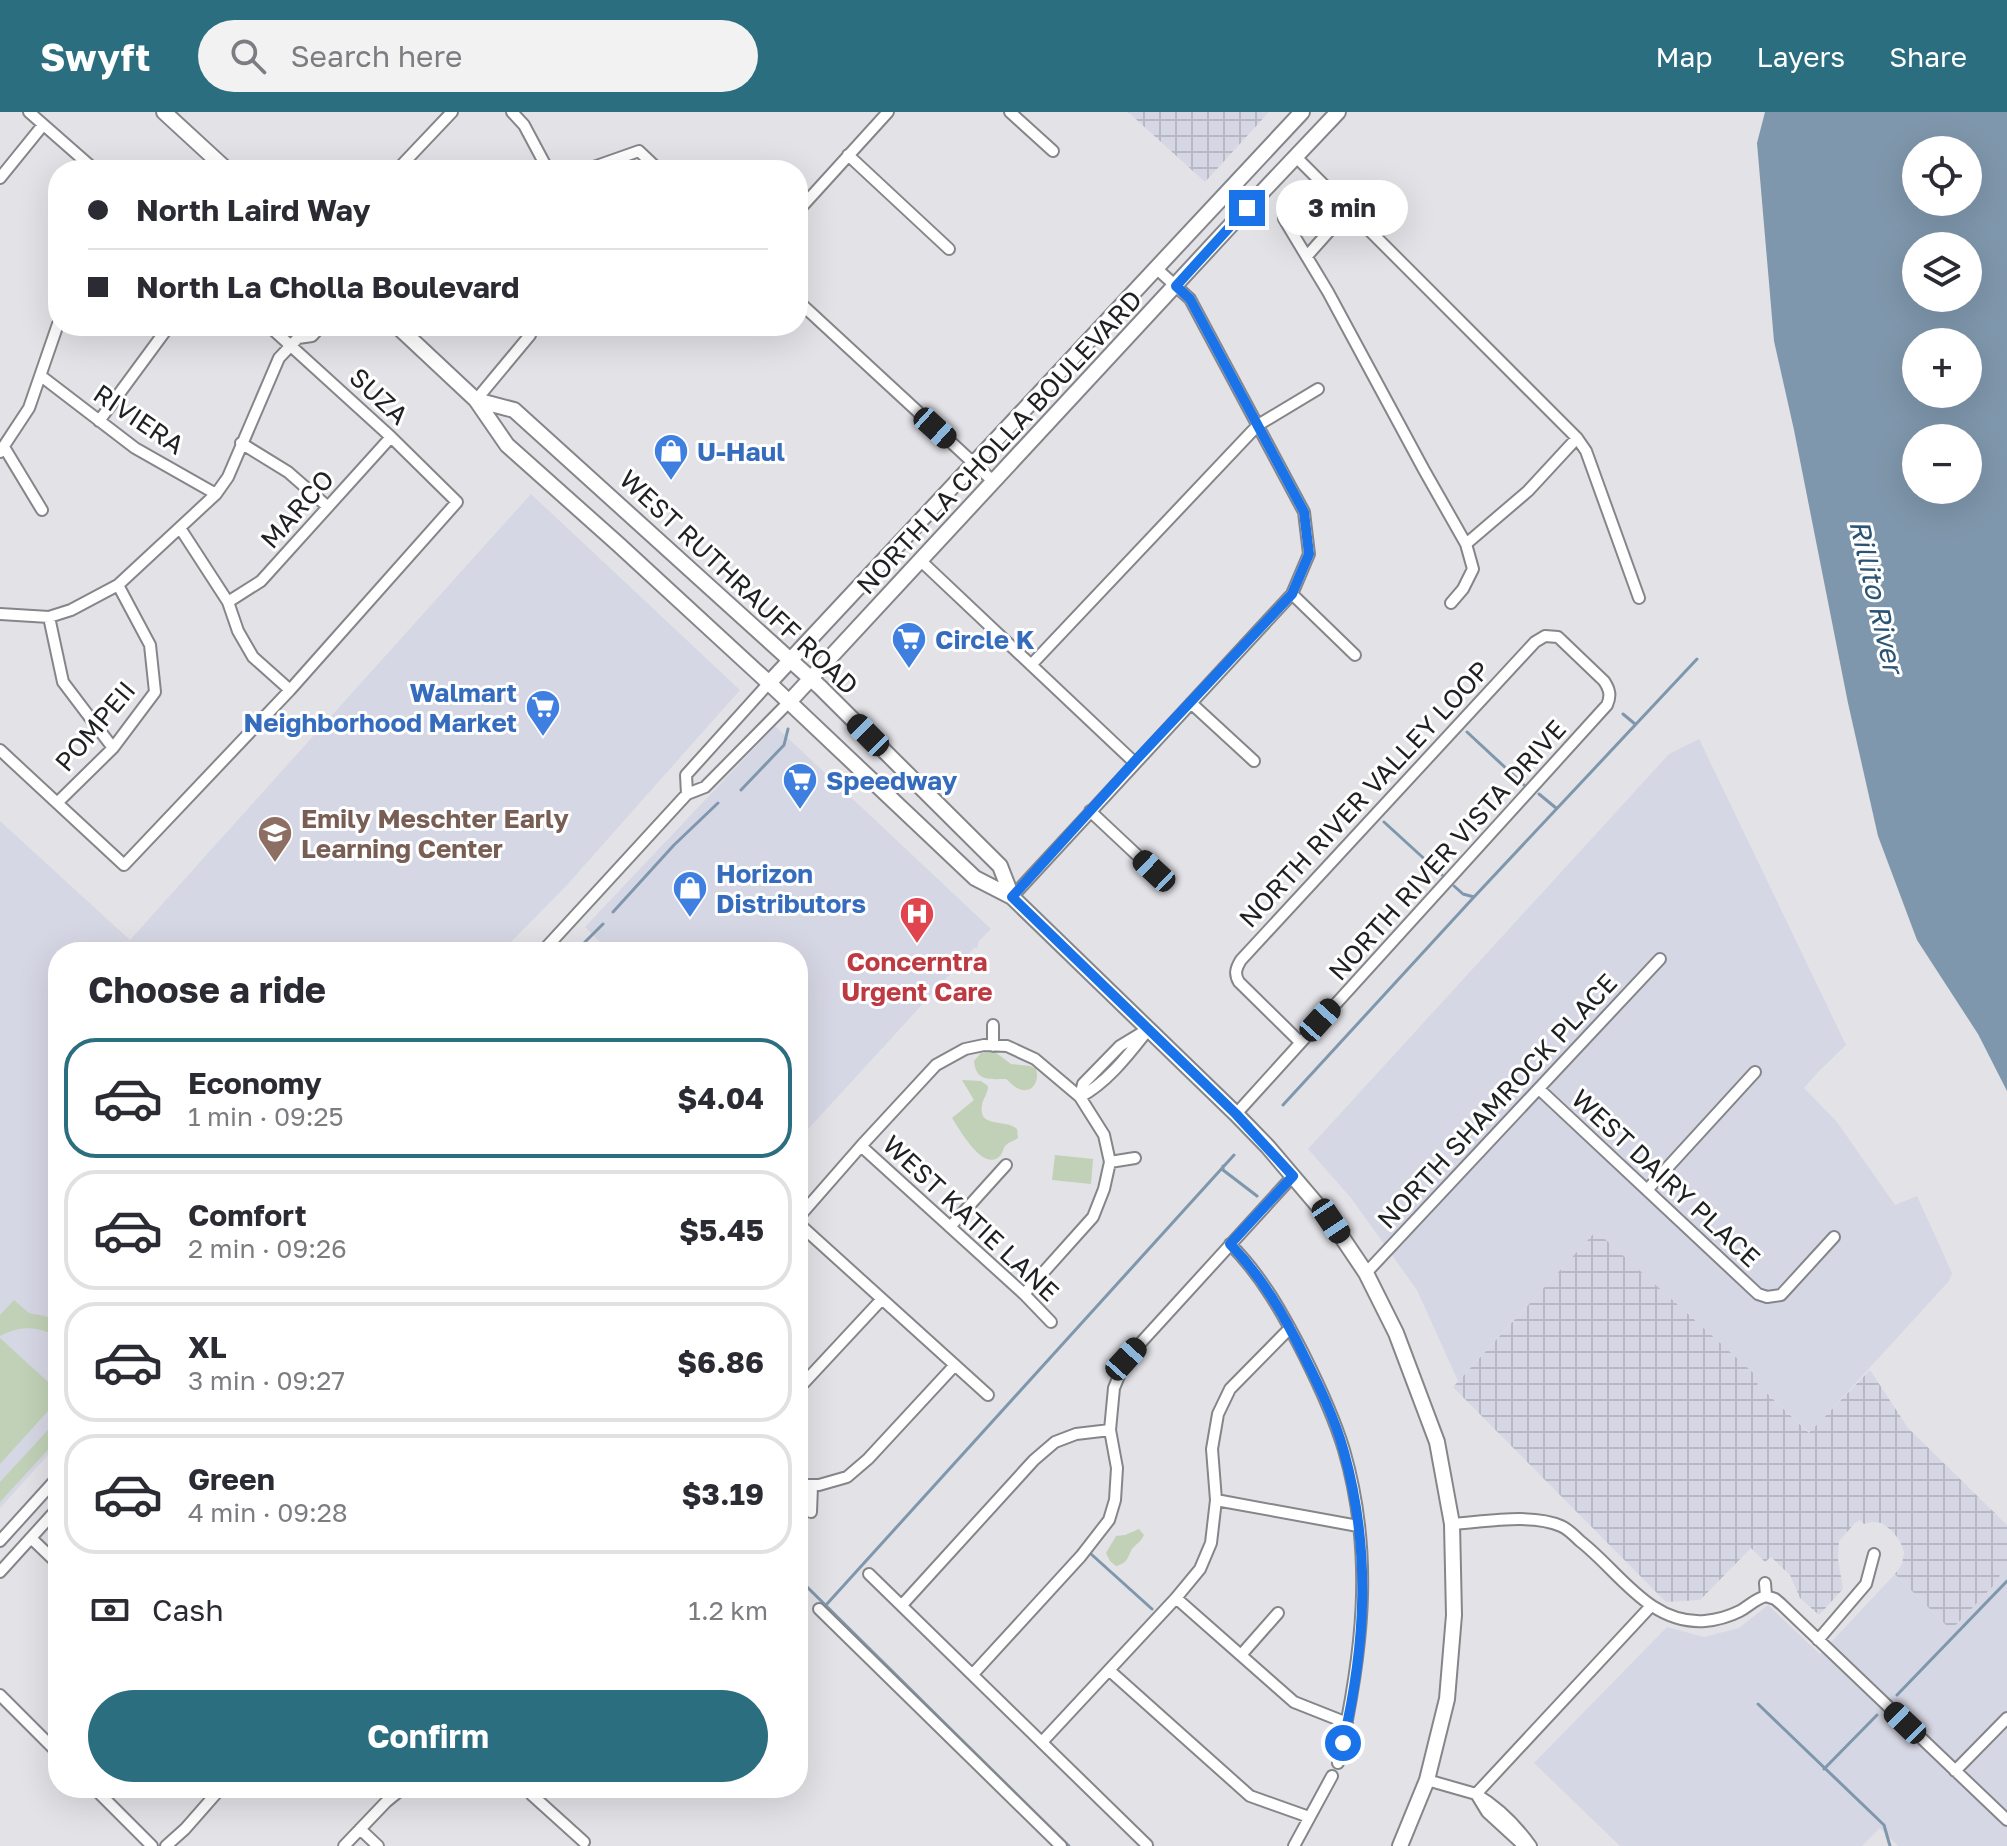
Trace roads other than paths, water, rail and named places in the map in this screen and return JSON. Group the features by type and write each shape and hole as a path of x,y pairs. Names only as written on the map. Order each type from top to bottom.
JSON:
{"main road":[{"path":"164,112 216,160"},
{"name":"NORTH LA CHOLLA BOULEVARD","path":"769,683 1302,112"},
{"name":"NORTH LA CHOLLA BOULEVARD","path":"789,702 1338,112"},
{"name":"WEST RUTHRAUFF ROAD","path":"408,336 476,400 507,445 769,683 975,878 1012,897 1236,1114 1331,1221 1366,1273 1396,1333 1437,1442 1452,1524 1454,1615 1447,1699 1427,1780 1400,1846"},
{"name":"WEST RUTHRAUFF ROAD","path":"476,400 514,410 811,679 1000,866 1012,897"}],"street":[{"path":"29,112 83,160"},
{"path":"406,160 452,112"},
{"path":"512,112 524,125 543,160"},
{"path":"808,200 888,112"},
{"path":"1010,112 1053,151"},
{"path":"0,178 43,125"},
{"path":"613,160 639,151 648,160"},
{"path":"848,155 949,249"},
{"path":"1296,157 1577,438 1586,451 1639,598"},
{"path":"1307,256 1348,210"},
{"path":"1284,219 1466,544 1473,569 1463,589 1451,603"},
{"path":"1012,897 1292,594 1309,554 1304,512 1258,425 1190,299 1157,269"},
{"path":"808,310 994,482"},
{"path":"42,510 2,450 29,408 54,336"},
{"path":"99,421 162,336"},
{"path":"0,614 49,617 71,610 118,585 180,528 216,494 228,477 279,358 296,336"},
{"name":"SUZA","path":"290,690 457,502 296,336"},
{"path":"476,400 529,336"},
{"name":"RIVIERA","path":"41,376 135,448 216,494"},
{"path":"1031,665 1258,425 1318,389"},
{"name":"MARCO","path":"228,602 261,581 391,437"},
{"path":"1466,544 1528,491 1577,438"},
{"path":"241,443 288,472 328,507"},
{"path":"0,750 124,865 290,690 253,657 238,631 228,602 180,528"},
{"path":"921,561 1134,762"},
{"name":"POMPEII","path":"57,803 113,748 155,692 150,645 118,585"},
{"path":"1292,594 1355,655"},
{"path":"49,617 63,682 113,748"},
{"name":"NORTH RIVER VALLEY LOOP","path":"1300,1042 1243,987 1233,971 1241,960 1546,633 1558,637 1604,681"},
{"name":"NORTH RIVER VISTA DRIVE","path":"1236,1114 1602,712 1614,694 1604,681"},
{"name":"NORTH LA CHOLLA BOULEVARD","path":"687,794 686,775 769,683"},
{"name":"NORTH LA CHOLLA BOULEVARD","path":"551,942 687,794 705,787 789,702"},
{"path":"1191,703 1254,761"},
{"path":"1090,811 1154,871"},
{"name":"NORTH SHAMROCK PLACE","path":"1366,1273 1660,959"},
{"path":"993,1025 993,1046"},
{"path":"1080,1097 1083,1084 1120,1046 1148,1029"},
{"path":"808,1209 936,1065 965,1049 984,1045 1007,1046 1035,1059 1080,1097 1104,1135 1110,1162 1093,1217 1024,1294"},
{"path":"1647,1190 1755,1072"},
{"name":"WEST DAIRY PLACE","path":"1539,1089 1754,1290 1767,1297 1781,1295 1834,1237"},
{"name":"WEST KATIE LANE","path":"861,1146 1051,1322"},
{"path":"1110,1162 1135,1158"},
{"path":"950,1227 1006,1165"},
{"path":"973,1674 1081,1556 1109,1520 1115,1500 1117,1468 1110,1430 1114,1388 1126,1359 1293,1176"},
{"path":"808,1230 988,1395"},
{"path":"1230,1244 1247,1261 1275,1301 1317,1382 1343,1449 1356,1504 1363,1576 1360,1641 1338,1763"},
{"path":"808,1378 882,1299"},
{"path":"1042,1742 1200,1569 1211,1543 1216,1500 1212,1449 1218,1414 1230,1389 1290,1328"},
{"path":"808,1486 847,1477 868,1459 955,1365"},
{"path":"902,1605 1034,1460 1055,1442 1076,1434 1110,1430"},
{"path":"811,1512 812,1486"},
{"path":"0,1541 48,1488"},
{"path":"1216,1500 1358,1526"},
{"path":"0,1572 48,1519"},
{"path":"1452,1524 1535,1520 1562,1526 1651,1606 1679,1618 1704,1621 1741,1611 1757,1598 1766,1596 1775,1599 2007,1820"},
{"path":"31,1538 48,1554"},
{"path":"1818,1640 1866,1584 1874,1554"},
{"path":"869,1574 1147,1845"},
{"path":"1765,1583 1766,1596"},
{"path":"1176,1598 1294,1702 1347,1723"},
{"path":"1476,1794 1651,1606"},
{"path":"819,1609 1061,1846"},
{"path":"1241,1655 1278,1613"},
{"path":"1110,1671 1250,1796 1309,1817"},
{"path":"0,1695 48,1743"},
{"path":"1955,1771 2007,1718"},
{"path":"1294,1846 1332,1776"},
{"path":"1427,1780 1476,1794 1491,1803 1531,1846"},
{"path":"1476,1794 1487,1812 1524,1846"},
{"path":"104,1798 152,1846"},
{"path":"166,1846 212,1798"},
{"path":"344,1846 391,1798"},
{"path":"535,1798 584,1842"},
{"path":"360,1829 378,1846"}],"water":[{"name":"Rillito River","path":"1765,112 2007,112 2007,1091 1978,1034 1917,940 1878,836 1774,341 1757,143"}],"waterway":[{"path":"1283,1105 1697,659"},
{"path":"1623,714 1635,724"},
{"path":"741,790 784,745 788,729"},
{"path":"1467,732 1524,785"},
{"path":"1539,794 1556,808"},
{"path":"613,912 674,845 718,803"},
{"path":"1384,822 1442,875"},
{"path":"1454,886 1463,894 1474,897"},
{"path":"585,942 603,924"},
{"path":"826,1605 1234,1155"},
{"path":"1223,1166 1223,1170 1257,1196"},
{"path":"1091,1554 1152,1609"},
{"path":"1897,1695 2007,1581"},
{"path":"808,1588 1069,1846"},
{"path":"1758,1704 1884,1825 1890,1846"},
{"path":"1824,1769 1877,1715"}],"place":[{"name":"U-Haul","path":"671,482"},
{"name":"Circle K","path":"909,670"},
{"name":"Walmart Neighborhood Market","path":"543,738"},
{"name":"Speedway","path":"800,811"},
{"name":"Emily Meschter Early Learning Center","path":"275,864"},
{"name":"Horizon Distributors","path":"690,919"},
{"name":"Concerntra Urgent Care","path":"917,945"}]}
